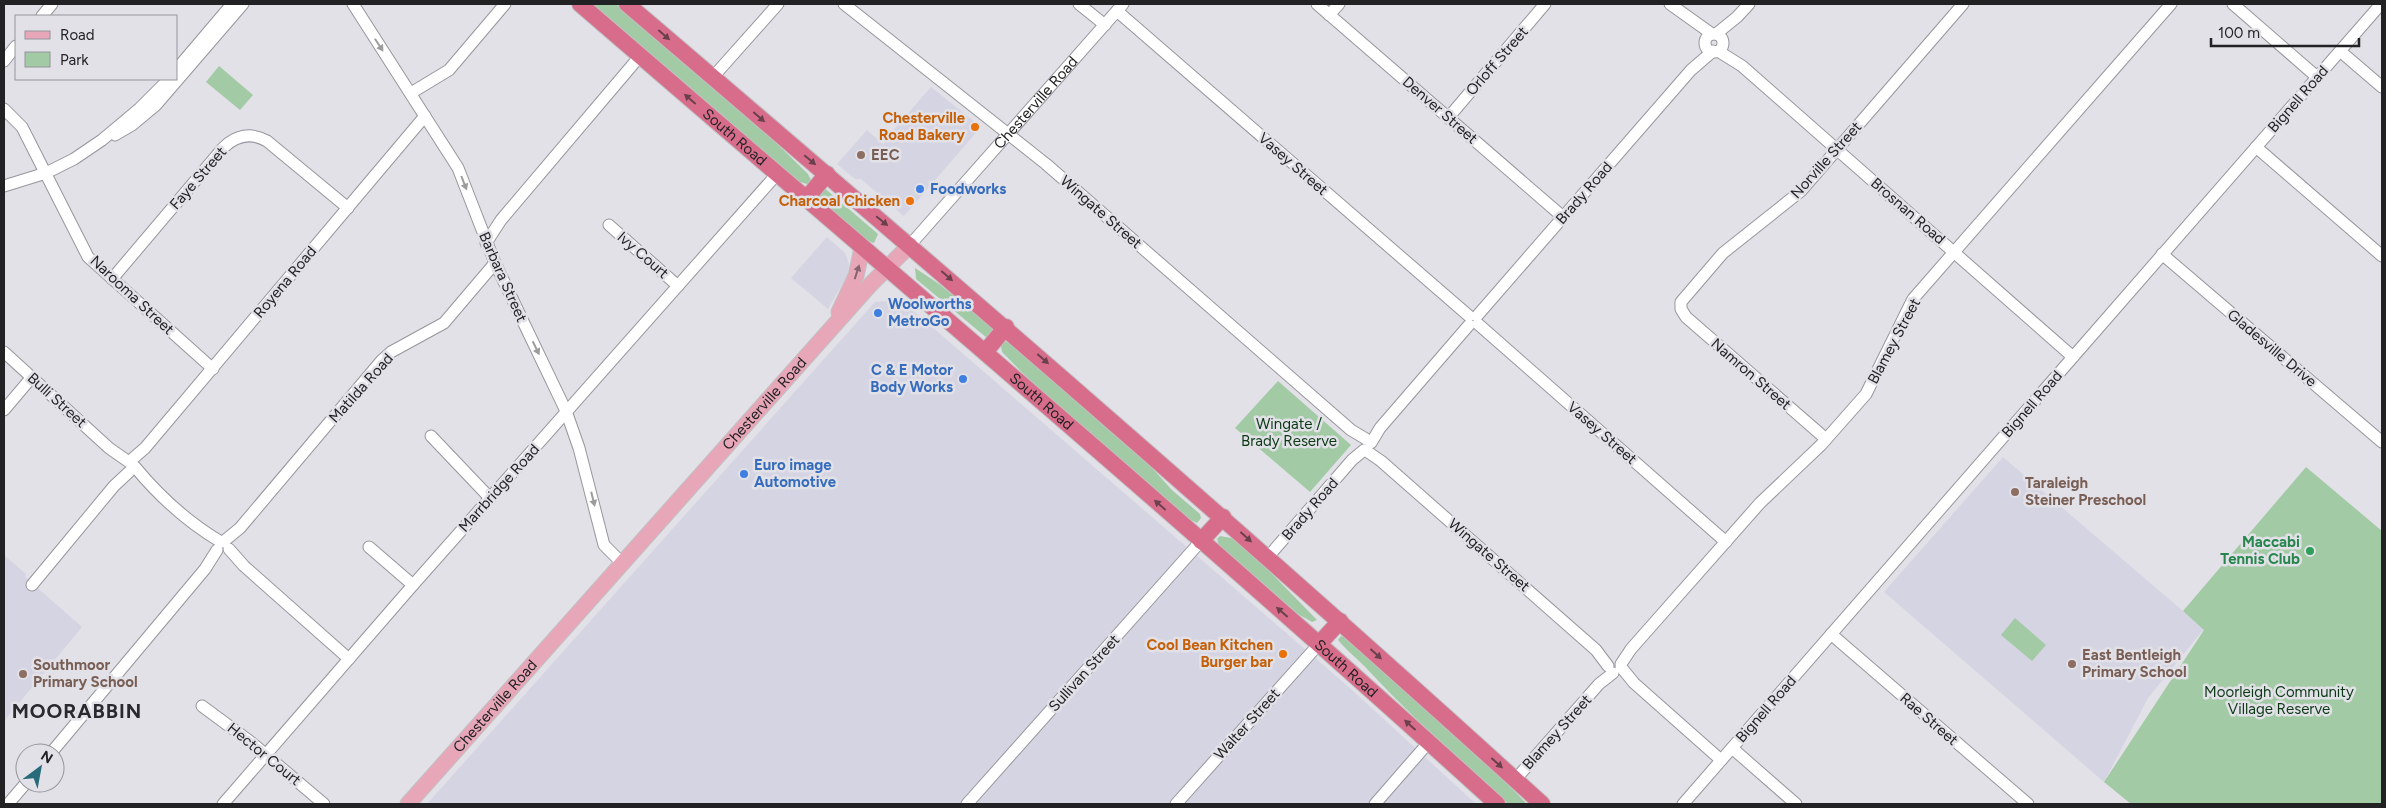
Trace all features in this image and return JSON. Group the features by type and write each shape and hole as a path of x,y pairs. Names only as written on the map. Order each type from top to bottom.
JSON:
{"highway":[{"name":"South Road","path":"580,4 1202,541 1497,804"},
{"name":"South Road","path":"627,4 910,245 1223,517 1542,804"},
{"path":"806,199 827,174"},
{"path":"985,352 1006,328"},
{"path":"1202,541 1223,517"},
{"path":"1319,644 1340,621"}],"main road":[{"name":"Chesterville Road","path":"408,804 832,327 910,245"},
{"path":"832,327 856,276 862,248"}],"street":[{"path":"43,15 52,4"},
{"path":"178,76 224,19 232,4"},
{"path":"178,68 224,19 243,4"},
{"name":"Barbara Street","path":"353,4 458,168 486,243 566,412 579,448 604,545 622,563"},
{"path":"410,93 449,70 505,4"},
{"path":"713,77 778,4"},
{"name":"Wingate Street","path":"844,4 1009,134 1351,430 1381,461 1721,760"},
{"path":"1079,4 1105,25"},
{"name":"Denver Street","path":"1317,4 1563,217"},
{"path":"1329,15 1339,4"},
{"name":"Orloff Street","path":"1448,118 1545,4"},
{"name":"Brosnan Road","path":"1670,4 2073,356"},
{"name":"Brady Road","path":"1268,557 1749,4"},
{"name":"Norville Street","path":"1680,306 1683,298 1718,258 1792,199 1963,4"},
{"name":"Blamey Street","path":"1515,780 1760,502 1826,439 1866,394 1909,305 2171,4"},
{"path":"2233,4 2317,77"},
{"name":"Bignell Road","path":"1683,804 2381,4"},
{"name":"Chesterville Road","path":"910,245 1120,8"},
{"name":"Vasey Street","path":"1120,8 1726,542"},
{"path":"4,61 15,47"},
{"path":"2340,51 2382,87"},
{"path":"486,243 502,220 640,56"},
{"path":"4,186 46,173 68,163 102,140 147,102 168,80"},
{"path":"102,140 118,134 152,108 175,80"},
{"name":"Narooma Street","path":"4,109 22,127 84,250 93,262 213,369"},
{"name":"Royena Road","path":"32,585 425,116"},
{"name":"Faye Street","path":"112,279 223,148 238,137 251,135 267,141 348,208"},
{"path":"2256,147 2382,256"},
{"name":"Marrbridge Road","path":"222,804 777,174"},
{"path":"473,209 492,225 502,220"},
{"name":"Ivy Court","path":"608,225 678,286"},
{"name":"Gladesville Drive","path":"2162,254 2382,442"},
{"name":"Matilda Road","path":"59,743 387,355 440,326 495,263"},
{"name":"Namron Street","path":"1680,306 1686,317 1826,439"},
{"name":"Bulli Street","path":"4,352 149,484 349,659"},
{"path":"4,410 32,377"},
{"path":"430,436 490,498"},
{"name":"Sullivan Street","path":"967,804 1202,541"},
{"path":"369,547 413,585"},
{"name":"Rae Street","path":"1831,634 2028,804"},
{"name":"Walter Street","path":"1176,804 1319,644"},
{"name":"Hector Court","path":"202,706 266,755 324,804"},
{"path":"1374,804 1429,742"},
{"path":"1732,748 1796,804"},
{"path":"8,804 17,793"}],"shaded area":[{"path":"931,87 981,127 904,216 861,179 855,179 837,164 867,130 884,145 884,141"},
{"path":"827,237 845,253 849,264 848,274 828,309 791,278"},
{"path":"901,300 1351,689 1476,804 427,804 875,302"},
{"name":"East Bentleigh Primary School","path":"2003,457 2204,629 2148,698 2104,782 1884,592"},
{"name":"Southmoor Primary School","path":"4,555 26,574 25,577 82,627 4,721"}],"green space":[{"path":"592,4 616,4 759,126 808,174 812,182 810,185 797,181"},
{"path":"219,66 253,95 240,110 206,82"},
{"path":"822,186 878,234 874,243 868,241 813,196"},
{"path":"915,268 939,284 996,330 987,338 916,279"},
{"path":"1000,340 1011,343 1132,446 1172,490 1200,514 1201,518 1197,523 1187,518 1048,399 1002,352"},
{"name":"Wingate / Brady Reserve","path":"1278,381 1351,445 1310,492 1235,428"},
{"name":"Moorleigh Community Village Reserve","path":"2306,467 2382,531 2382,804 2131,804 2104,782 2204,630 2183,611"},
{"path":"1220,536 1231,538 1244,545 1317,620 1312,622 1296,613 1220,548 1217,539"},
{"path":"2015,618 2046,645 2032,661 2001,635"},
{"path":"1341,636 1349,638 1479,755 1527,804 1508,804 1490,788 1419,722 1345,648 1338,640"}],"place":[{"name":"Chesterville Road Bakery","path":"975,127"},
{"name":"EEC","path":"861,155"},
{"name":"Foodworks","path":"920,189"},
{"name":"Charcoal Chicken","path":"910,201"},
{"name":"Woolworths MetroGo","path":"878,313"},
{"name":"C & E Motor Body Works","path":"963,379"},
{"name":"Euro image Automotive","path":"744,474"},
{"name":"Taraleigh Steiner Preschool","path":"2015,492"},
{"name":"Maccabi Tennis Club","path":"2310,551"},
{"name":"Cool Bean Kitchen Burger bar","path":"1283,654"},
{"name":"East Bentleigh Primary School","path":"2072,664"},
{"name":"Southmoor Primary School","path":"23,674"}],"district":[{"name":"MOORABBIN","path":"77,711"}]}
